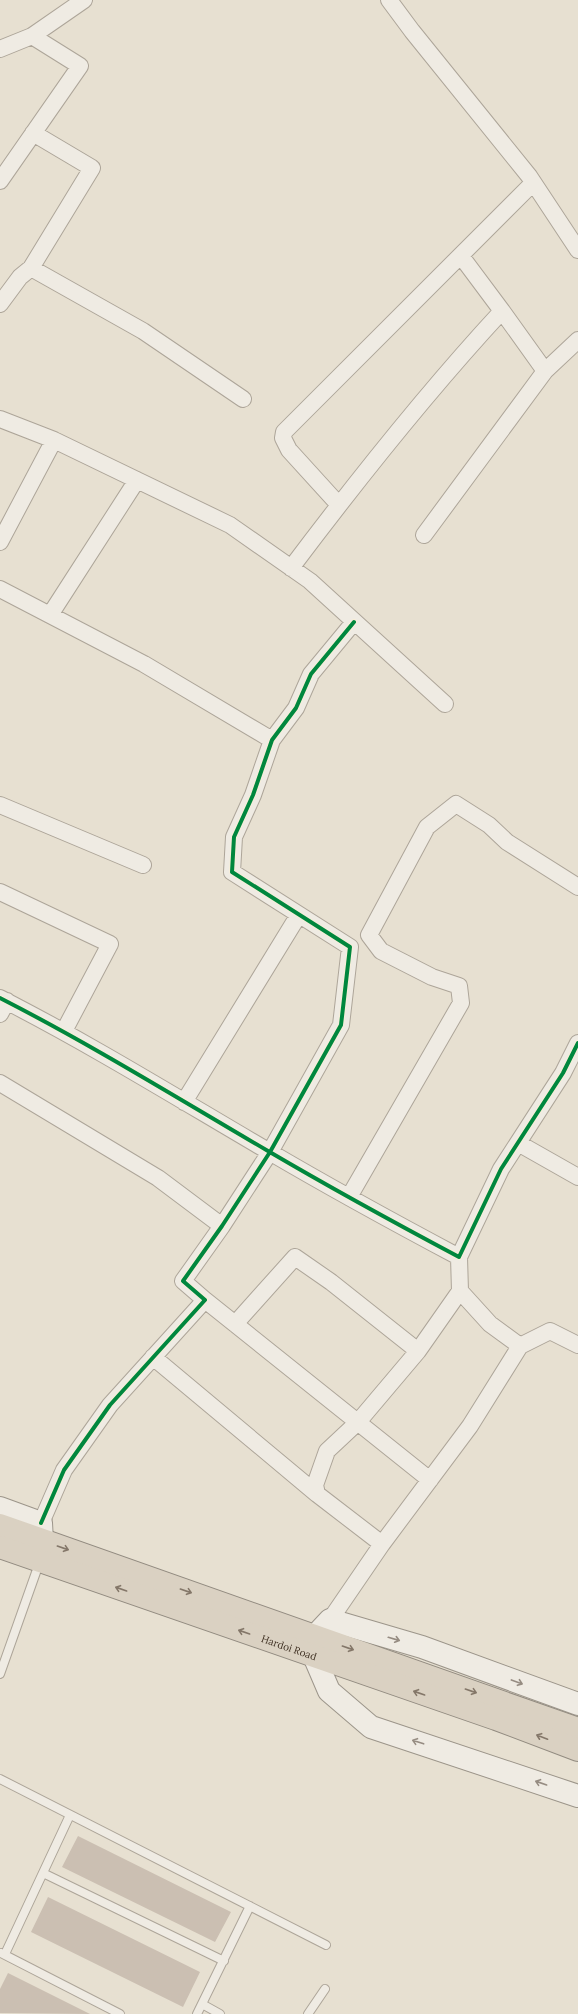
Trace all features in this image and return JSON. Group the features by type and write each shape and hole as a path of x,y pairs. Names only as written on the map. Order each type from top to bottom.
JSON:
{"highway":[{"name":"Hardoi Road","path":"0,1525 315,1646 496,1719 578,1750"},
{"name":"Hardoi Road","path":"0,1547 41,1541"},
{"name":"Hardoi Road","path":"315,1646 578,1729"}],"street":[{"path":"0,49 32,36 84,0"},
{"path":"389,0 533,182 578,250"},
{"path":"0,181 80,66 32,36"},
{"path":"0,304 20,277 31,268 92,168 33,133"},
{"path":"339,505 290,450 283,438 284,432 461,256 533,182"},
{"path":"461,256 544,371"},
{"path":"31,268 143,331 243,399"},
{"path":"291,568 363,473 461,355 502,311"},
{"path":"424,535 544,371 578,340"},
{"path":"0,419 54,440 230,525 310,581 445,704"},
{"path":"0,542 54,440"},
{"path":"50,615 137,480"},
{"path":"0,589 144,664 272,740"},
{"path":"354,622 311,674 296,708 272,740 253,795 234,838 232,872 298,916 350,947 341,1025 270,1152 222,1226 183,1280 205,1300 430,1480"},
{"path":"0,804 143,865"},
{"path":"349,1197 461,1003 459,986 432,977 381,951 369,935 427,828 456,804 489,825 507,842 578,887"},
{"path":"0,892 110,944 64,1031"},
{"path":"184,1102 298,916"},
{"path":"2,1004 64,1031 270,1152 459,1257"},
{"path":"317,1494 315,1485 327,1452 358,1422 418,1351 460,1291 459,1257 501,1169 563,1073 578,1043"},
{"path":"0,1083 158,1178 222,1226"},
{"path":"518,1143 578,1177"},
{"path":"235,1324 295,1257 331,1282 418,1351"},
{"path":"460,1291 490,1324 520,1346"},
{"path":"0,1508 41,1541 64,1470 110,1405 205,1300"},
{"path":"578,1346 550,1331 520,1346 470,1426 382,1544 330,1620 315,1646 329,1691 371,1727 578,1796"},
{"path":"153,1357 317,1494 382,1544"},
{"path":"330,1620 422,1647 578,1704"}],"lane":[{"path":"0,1674 41,1541"},
{"path":"0,1778 326,1945"},
{"path":"70,1815 43,1873 2,1953 120,2014"},
{"path":"43,1873 224,1961"},
{"path":"197,2014 250,1906"},
{"path":"308,2014 325,1989"},
{"path":"202,2004 220,2014"}],"building":[{"path":"78,1836 231,1912 215,1942 62,1867"},
{"path":"48,1897 200,1972 183,2007 31,1932"},
{"path":"8,1973 90,2014 0,2013 0,1989"}],"cycle path":[{"path":"41,1523 64,1470 110,1405 205,1300 183,1281 222,1226 270,1152 341,1025 350,947 232,872 234,837 253,795 272,740 296,708 311,674 354,622"},
{"path":"0,998 102,1053 339,1192 459,1257 501,1169 563,1073 578,1043"}]}
